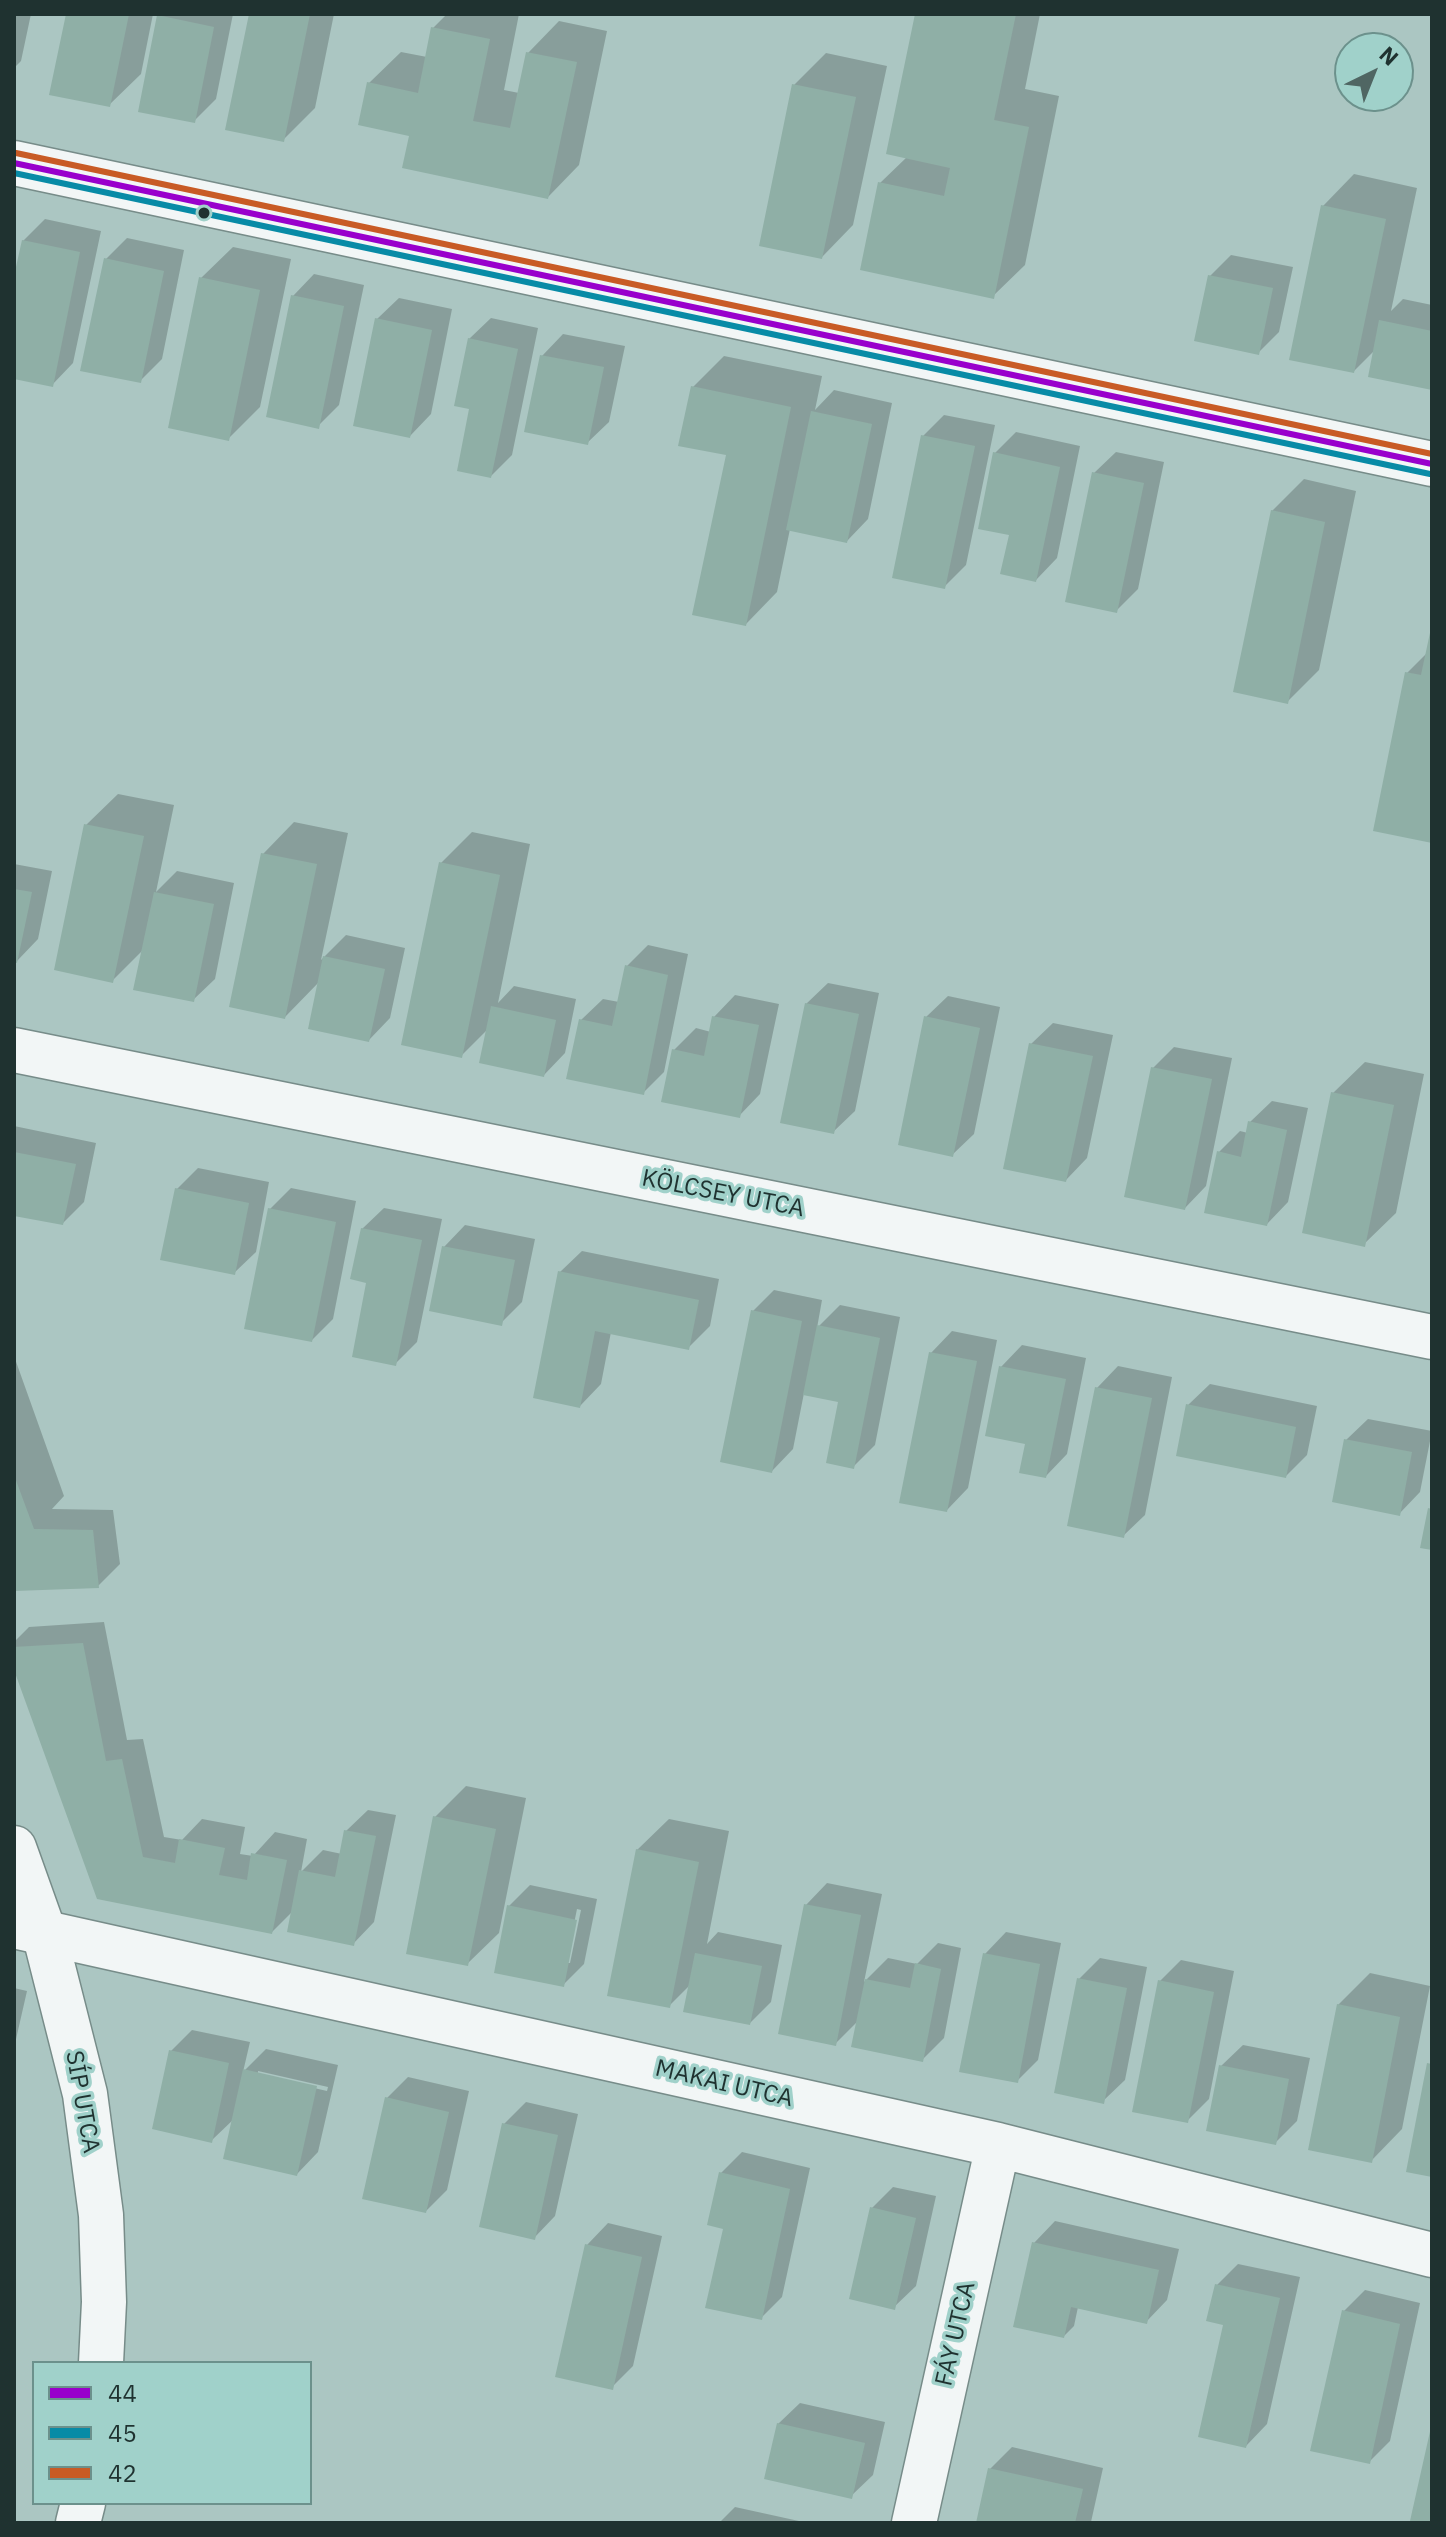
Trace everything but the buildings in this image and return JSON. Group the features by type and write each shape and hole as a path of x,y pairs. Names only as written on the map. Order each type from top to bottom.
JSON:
{"street":[{"path":"14,163 1432,464"},
{"name":"KÖLCSEY UTCA","path":"14,1050 1432,1337"},
{"name":"SÍP UTCA","path":"14,1848 29,1929 85,2094 101,2215 104,2302 101,2361"},
{"name":"MAKAI UTCA","path":"29,1929 998,2145 1432,2255"},
{"name":"FÁY UTCA","path":"914,2523 998,2145"}],"transit line":[{"name":"42","path":"16,153 1432,454"},
{"name":"44","path":"14,163 1432,464"},
{"name":"45","path":"14,173 1430,474"}]}
